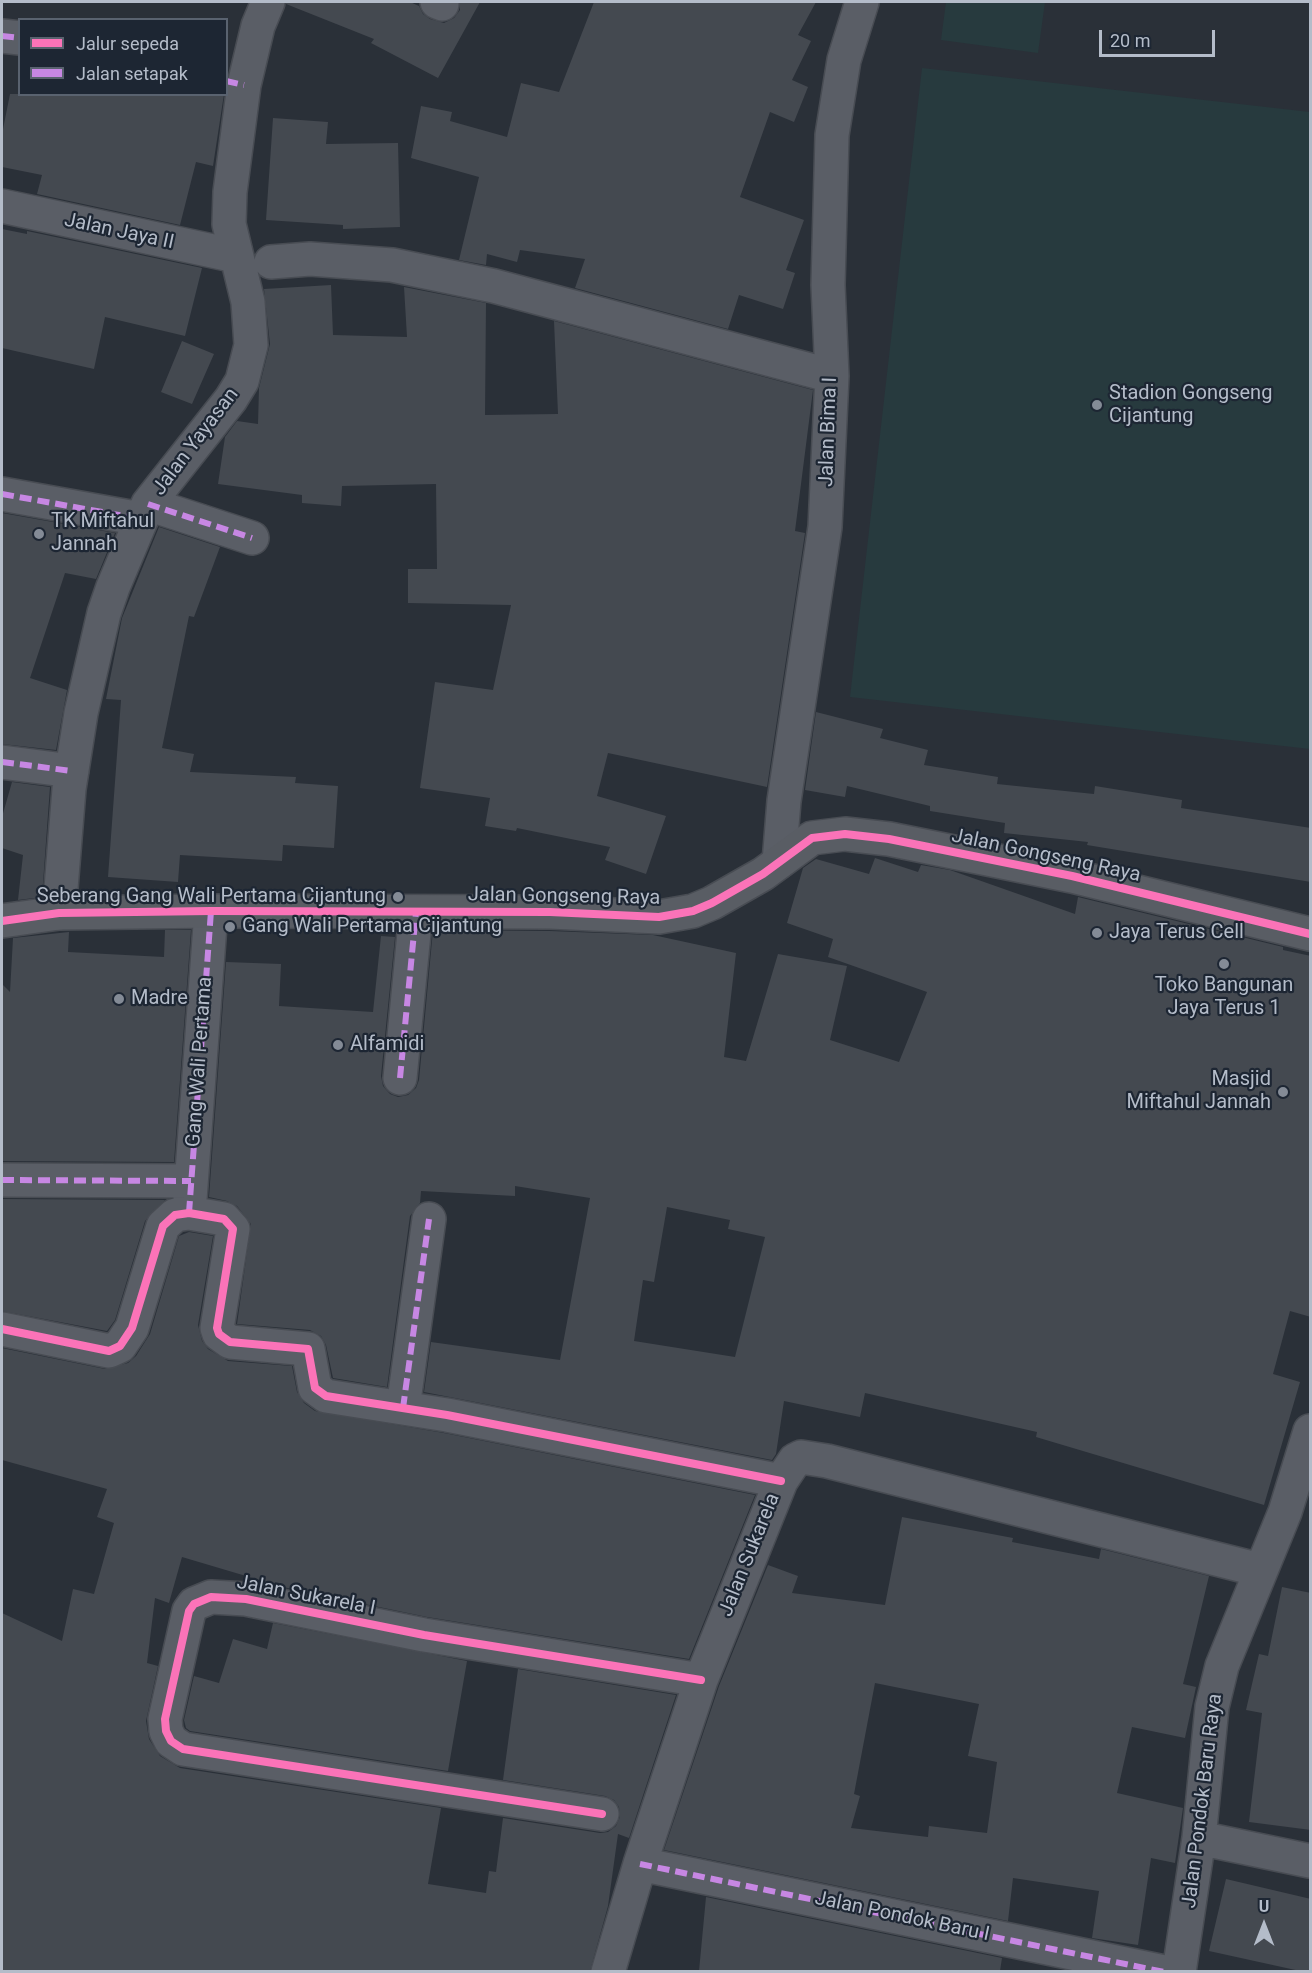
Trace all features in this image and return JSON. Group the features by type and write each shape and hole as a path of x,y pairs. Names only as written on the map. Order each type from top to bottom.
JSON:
{"street":[{"name":"Jalan Yayasan","path":"59,913 72,771 81,713 104,613 145,512 231,399 242,381 251,345 251,324 229,224 235,83 268,2"},
{"name":"Jalan Bima I","path":"779,862 784,801 825,527 832,376 828,285 832,135 844,60 862,2"},
{"path":"2,36 18,38"},
{"name":"Jalan Jaya II","path":"2,206 236,256"},
{"path":"271,262 310,259 392,265 591,311 832,376"},
{"path":"2,495 145,512 252,538"},
{"path":"2,762 72,771"},
{"name":"Jalan Gongseng Raya","path":"2,921 59,913 211,911 550,912 666,916 693,911 712,903 779,862 812,838 862,834 1072,876 1311,934"},
{"name":"Gang Wali Pertama","path":"189,1214 211,911"},
{"path":"400,1078 416,912"},
{"path":"2,1180 191,1181"},
{"path":"2,1329 109,1351 120,1346 132,1328 163,1226 175,1215 189,1214 224,1219 233,1229 217,1328 219,1335 230,1341 308,1349 315,1388 326,1396 403,1408 781,1481"},
{"path":"403,1408 429,1219"},
{"name":"Jalan Pondok Baru Raya","path":"1179,1971 1199,1838 1212,1707 1222,1666 1285,1512 1311,1431"},
{"name":"Jalan Sukarela","path":"608,1971 640,1864 701,1680 781,1481 788,1467 801,1457 827,1461 1260,1570"},
{"name":"Jalan Sukarela I","path":"602,1814 183,1749 171,1741 166,1731 165,1719 189,1611 194,1604 212,1597 246,1599 424,1635 701,1680"},
{"path":"1199,1838 1311,1861"},
{"name":"Jalan Pondok Baru I","path":"640,1864 1164,1971"}],"green space":[{"path":"946,2 1045,2 1038,53 941,40"},
{"name":"Stadion Gongseng Cijantung","path":"922,68 1310,112 1310,749 850,697"}],"building":[{"path":"286,2 410,2 419,6 423,14 430,19 444,23 454,18 460,10 460,2 480,2 438,78 371,43 374,39 286,4"},
{"path":"594,2 816,2 798,35 811,41 792,80 808,87 794,122 770,112 740,197 804,220 786,270 795,273 783,309 739,295 728,329 575,288 585,259 520,250 517,262 487,254 486,265 459,260 479,177 411,158 421,106 452,112 450,121 507,137 521,83 559,92"},
{"path":"10,94 18,94 18,96 224,96 213,166 196,162 180,225 37,194 42,175 2,167 2,134"},
{"path":"273,118 328,122 326,144 398,143 400,227 343,229 343,225 266,220"},
{"path":"2,229 27,234 27,231 202,268 185,336 105,317 94,369 2,348"},
{"path":"331,285 333,335 407,337 404,287 486,303 485,415 558,414 554,321 813,390 795,531 805,533 767,787 608,753 597,796 666,816 646,874 605,860 610,847 517,828 516,831 485,826 490,798 420,788 435,682 493,690 511,605 408,603 408,569 437,569 436,484 342,486 341,506 302,503 302,495 218,484 225,437 237,421 258,424 259,388 270,344 264,289"},
{"path":"182,341 214,354 192,404 161,392"},
{"path":"2,513 115,533 96,579 65,573 30,678 67,690 56,750 2,744"},
{"path":"159,527 220,547 194,617 189,616 162,748 194,754 190,772 296,777 295,783 338,786 334,848 283,845 282,861 180,855 178,882 108,877 121,700 106,699 122,618"},
{"path":"816,712 883,729 880,738 928,750 924,765 998,777 997,784 1094,794 1095,786 1182,800 1181,808 1311,828 1311,882 1087,845 1088,842 1004,833 1005,823 930,811 930,806 847,786 845,797 805,790"},
{"path":"12,782 50,787 42,897 18,900 23,855 2,848 2,817"},
{"path":"875,858 918,872 921,865 950,870 1075,914 1078,897 1283,947 1283,950 1311,956 1311,1317 1290,1311 1273,1374 1300,1382 1264,1505 1036,1437 1037,1432 865,1393 860,1417 784,1401 776,1454 772,1460 424,1392 431,1342 560,1360 590,1198 515,1186 515,1196 421,1191 420,1203 410,1216 387,1387 333,1378 326,1345 321,1336 310,1330 237,1324 251,1224 237,1206 209,1197 226,962 281,964 279,1006 373,1012 381,936 395,937 381,1076 383,1086 390,1094 398,1097 408,1095 416,1088 419,1080 433,930 653,935 736,953 724,1057 746,1061 778,954 847,966 830,1040 899,1062 927,992 828,957 833,939 787,923 803,868 816,859 869,874","holes":["667,1207 730,1220 728,1229 765,1237 735,1357 634,1341 643,1280 654,1282"]},
{"path":"165,930 191,930 174,1162 2,1161 2,984 10,992 13,938 69,932 68,952 164,957"},
{"path":"2,1199 165,1200 145,1221 115,1320 107,1331 2,1311"},
{"path":"189,1232 213,1236 198,1325 202,1341 208,1349 228,1361 292,1366 297,1392 304,1403 315,1411 444,1433 755,1495 689,1659 427,1617 283,1587 182,1557 169,1603 155,1598 147,1663 158,1666 146,1721 149,1739 160,1756 180,1768 441,1808 428,1884 486,1893 489,1871 496,1872 503,1818 600,1833 608,1832 616,1826 620,1817 619,1807 614,1800 605,1796 503,1780 518,1669 676,1695 629,1838 618,1834 608,1906 590,1971 2,1971 2,1613 62,1641 73,1589 94,1594 114,1523 97,1517 107,1489 2,1460 2,1348 105,1369 128,1363 136,1356 150,1334 179,1236"},
{"path":"902,1517 1013,1538 1012,1542 1099,1559 1101,1549 1209,1576 1183,1684 1196,1687 1185,1738 1132,1727 1117,1793 1183,1808 1175,1863 1151,1858 1138,1945 1092,1938 1099,1891 1013,1878 1008,1921 664,1850 719,1686 768,1565 798,1576 792,1593 885,1605","holes":["875,1683 979,1704 968,1756 997,1762 987,1833 929,1826 928,1837 851,1828 860,1796 854,1794"]},
{"path":"1282,1587 1311,1593 1311,1830 1249,1822 1262,1713 1246,1710 1259,1654 1268,1656"},
{"path":"273,1623 467,1661 448,1771 190,1731 186,1728 184,1720 194,1676 219,1683 233,1639 267,1649"},
{"path":"1226,1879 1311,1899 1311,1971 1300,1971 1209,1951"},
{"path":"706,1897 1002,1958 1000,1971 699,1971"}],"marked path":[{"path":"2,36 18,38"},
{"path":"228,81 244,85"},
{"path":"2,494 141,519"},
{"path":"148,504 252,538"},
{"path":"2,762 72,771"},
{"path":"189,1213 211,911"},
{"path":"400,1078 416,912"},
{"path":"2,1180 191,1181"},
{"path":"403,1408 429,1219"},
{"path":"640,1864 1164,1972"}],"cycle path":[{"path":"2,921 59,913 211,911 550,912 659,917 693,911 712,903 763,874 812,838 845,834 889,839 1072,876 1310,934"},
{"path":"2,1329 109,1351 120,1346 132,1328 163,1226 175,1215 189,1213 224,1219 233,1229 217,1328 219,1334 230,1342 308,1349 315,1388 326,1396 447,1415 781,1481"},
{"path":"602,1814 183,1749 171,1741 166,1731 165,1719 189,1611 194,1604 211,1597 246,1599 424,1635 701,1680"}],"place":[{"name":"Stadion Gongseng Cijantung","path":"1097,405"},
{"name":"TK Miftahul Jannah","path":"39,534"},
{"name":"Seberang Gang Wali Pertama Cijantung","path":"398,897"},
{"name":"Gang Wali Pertama Cijantung","path":"230,927"},
{"name":"Jaya Terus Cell","path":"1097,933"},
{"name":"Toko Bangunan Jaya Terus 1","path":"1224,964"},
{"name":"Madre","path":"119,999"},
{"name":"Alfamidi","path":"338,1045"},
{"name":"Masjid Miftahul Jannah","path":"1283,1092"}]}
